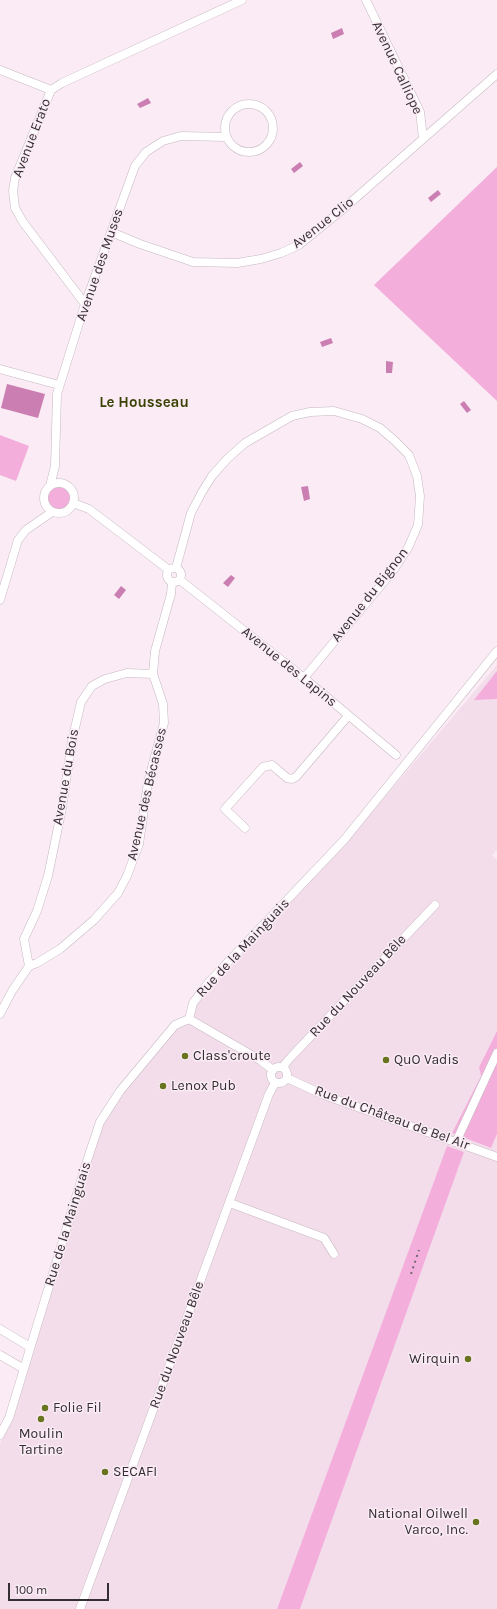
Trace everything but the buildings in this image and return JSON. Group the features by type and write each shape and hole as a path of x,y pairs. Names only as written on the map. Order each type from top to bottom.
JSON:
{"street":[{"name":"Avenue Erato","path":"85,304 23,222 15,208 13,191 15,178 51,90 62,83 242,0"},
{"name":"Avenue Calliope","path":"366,0 420,112 423,138"},
{"path":"0,70 51,90"},
{"name":"Avenue Clio","path":"111,232 140,244 193,262 237,263 261,259 281,253 299,245 342,210 497,74"},
{"path":"240,105 255,105 268,113 273,128 271,136 264,146 253,152 245,152 230,144 226,137 224,129 228,115 240,105"},
{"name":"Avenue des Muses","path":"50,486 55,466 57,394 85,304 135,166 146,152 163,142 181,136 226,137"},
{"path":"0,369 60,386"},
{"name":"Avenue du Bignon","path":"172,569 191,513 202,492 212,476 227,459 245,443 292,416 310,412 334,411 362,419 380,428 409,455 417,476 420,496 418,525 408,548 392,572 304,678"},
{"path":"55,466 66,485 73,493 73,503 67,511 57,513 52,512 46,506 43,497 44,493 50,486 58,483 66,485"},
{"path":"73,503 89,509 172,569 181,573 171,594 155,652 153,674"},
{"path":"0,600 18,540 26,530 52,512"},
{"path":"172,569 167,578 176,581"},
{"name":"Avenue des Lapins","path":"176,581 304,678 396,755"},
{"name":"Rue de la Mainguais","path":"0,1435 9,1418 100,1122 120,1091 175,1025 189,1019 193,1003 205,987 344,840 497,651"},
{"name":"Avenue du Bois","path":"29,966 24,939 37,911 48,876 62,808 73,735 81,702 92,686 105,679 127,674 153,674"},
{"name":"Avenue des Bécasses","path":"29,966 37,963 60,949 94,920 118,893 127,876 139,844 148,782 164,723 163,704 153,674"},
{"path":"245,828 225,809 263,767 272,765 287,778 292,779 296,777 348,716"},
{"name":"Rue du Nouveau Bêle","path":"284,1068 285,1064 291,1057 435,905"},
{"path":"0,1014 12,991 29,966"},
{"path":"189,1019 260,1060 273,1070"},
{"path":"456,1142 497,1053"},
{"path":"277,1067 284,1068 287,1073 287,1078 284,1082 275,1082 271,1077 273,1070 277,1067"},
{"name":"Rue du Château de Bel Air","path":"287,1078 324,1095 497,1157"},
{"name":"Rue du Nouveau Bêle","path":"80,1609 269,1094 275,1082"},
{"path":"230,1203 324,1238 334,1254"},
{"path":"0,1329 30,1347"},
{"path":"0,1355 24,1369"}],"shaded area":[{"path":"342,28 344,34 333,39 331,33"},
{"path":"148,98 151,103 140,108 137,104"},
{"path":"300,162 303,166 294,173 291,169"},
{"path":"497,167 497,401 374,285"},
{"path":"438,190 441,194 431,202 428,198"},
{"path":"331,338 333,343 322,347 320,342"},
{"path":"386,361 393,362 392,373 386,373"},
{"path":"7,384 45,394 38,418 1,408"},
{"path":"464,401 471,410 467,413 460,404"},
{"path":"0,435 29,446 16,481 0,475"},
{"path":"59,485 68,489 72,498 68,507 59,511 50,507 46,498 50,489"},
{"path":"308,486 310,499 304,501 301,487"},
{"path":"231,575 235,578 228,587 223,583"},
{"path":"121,586 126,590 119,599 114,595"},
{"path":"497,665 497,850 492,855 497,860 497,1031 479,1066 481,1076 452,1133 491,1148 497,1134 497,1609 300,1609 464,1152 447,1147 277,1609 0,1609 0,1444 107,1108 168,1031 201,1000 367,818"},
{"path":"497,671 497,699 474,700"},
{"path":"497,1031 497,1134 491,1148 452,1133 481,1076 479,1067"},
{"path":"447,1146 464,1152 300,1609 277,1609"}],"railway":[{"path":"411,1274 419,1250"}],"place":[{"name":"Class'croute","path":"185,1056"},
{"name":"QuO Vadis","path":"386,1060"},
{"name":"Lenox Pub","path":"163,1086"},
{"name":"Wirquin","path":"468,1359"},
{"name":"Folie Fil","path":"45,1408"},
{"name":"Moulin Tartine","path":"41,1419"},
{"name":"SECAFI","path":"105,1472"},
{"name":"National Oilwell Varco, Inc.","path":"476,1522"}],"district":[{"name":"Le Housseau","path":"144,403"}]}
